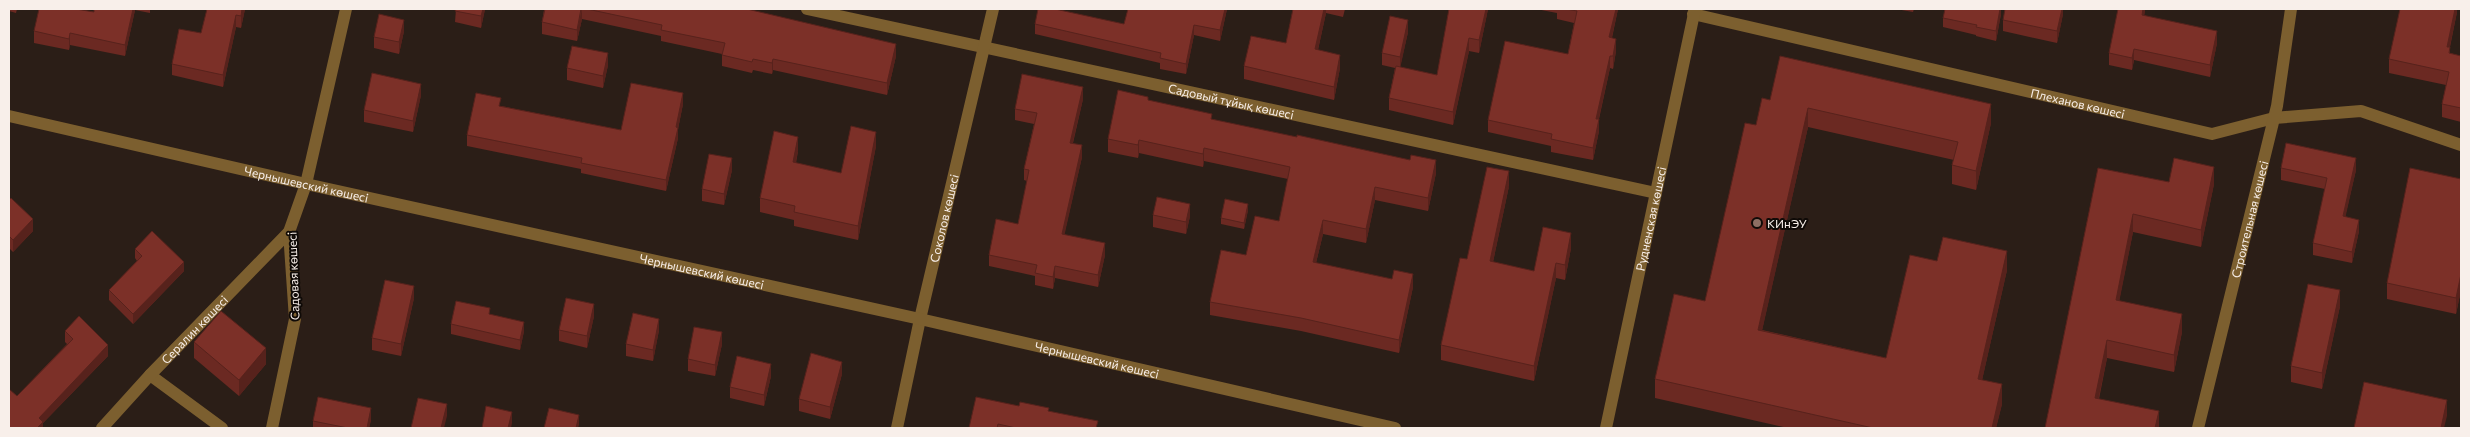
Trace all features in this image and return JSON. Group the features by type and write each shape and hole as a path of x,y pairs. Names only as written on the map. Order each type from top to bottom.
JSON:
{"street":[{"name":"Садовая көшесі","path":"272,428 295,319 289,232 306,184 346,9"},
{"name":"Садовый тұйық көшесі","path":"807,9 1656,192"},
{"name":"Соколов көшесі","path":"897,428 920,319 993,9"},
{"name":"Строительная көшесі","path":"2198,428 2274,118 2291,9"},
{"name":"Плеханов көшесі","path":"1694,11 2212,134 2274,118 2361,111 2461,145"},
{"name":"Рудненская көшесі","path":"1606,428 1694,11"},
{"name":"Чернышевский көшесі","path":"9,116 306,184 920,319 1395,428"},
{"name":"Сералин көшесі","path":"102,428 150,375 289,232"},
{"path":"150,375 222,428"}],"building":[{"path":"39,9 76,9 94,12 94,9 133,9 125,45 70,33 69,39 34,31"},
{"path":"207,9 242,9 241,16 236,15 223,75 172,64 179,29 201,33"},
{"path":"456,9 483,9 481,16 455,11"},
{"path":"545,9 581,9 577,30 542,22"},
{"path":"587,9 747,9 896,44 887,83 773,59 772,63 753,59 752,62 722,55 725,43 661,30 662,25"},
{"path":"1038,9 1055,9 1124,24 1128,9 1225,9 1220,30 1194,25 1186,64 1160,58 1161,53 1035,24"},
{"path":"1293,9 1324,9 1315,49 1340,55 1334,87 1244,66 1251,36 1286,43"},
{"path":"1449,9 1486,9 1479,40 1469,38 1453,112 1389,98 1396,66 1437,75"},
{"path":"1566,9 1616,9 1609,37 1616,39 1613,56 1610,56 1596,119 1599,119 1593,148 1551,139 1552,134 1488,120 1505,41 1568,54 1577,11"},
{"path":"1945,9 2000,9 1996,31 1943,18"},
{"path":"2005,9 2062,9 2057,31 2003,20"},
{"path":"2118,9 2143,9 2142,15 2217,31 2210,65 2134,49 2132,58 2109,53"},
{"path":"2400,9 2455,9 2447,47 2450,47 2449,53 2461,56 2461,108 2442,104 2449,72 2389,59"},
{"path":"379,14 404,20 399,42 374,37"},
{"path":"1390,16 1408,20 1400,57 1382,53"},
{"path":"572,46 608,53 603,76 567,68"},
{"name":"КИнЭУ","path":"1780,56 1991,104 1976,171 1952,165 1958,142 1808,108 1758,330 1886,358 1910,255 1937,261 1943,237 2007,251 1978,379 2002,384 1992,428 1873,428 1655,379 1674,294 1705,301 1745,123 1756,125 1762,98 1770,100"},
{"path":"372,73 421,84 413,121 364,110"},
{"path":"1022,74 1083,87 1070,143 1082,145 1062,234 1105,243 1098,275 1055,266 1053,277 1035,273 1037,265 989,255 996,219 1018,224 1029,170 1024,169 1037,113 1015,109"},
{"path":"631,83 683,93 676,127 678,128 666,180 581,163 582,158 467,135 476,93 501,98 499,106 621,130"},
{"path":"1118,90 1148,97 1148,100 1212,114 1211,119 1297,137 1297,135 1410,160 1411,155 1436,160 1428,198 1375,187 1366,229 1323,220 1313,262 1392,279 1394,270 1413,274 1399,340 1301,318 1210,302 1221,250 1246,255 1255,216 1279,221 1290,167 1204,148 1203,154 1139,140 1138,145 1108,139"},
{"path":"851,126 876,132 858,226 794,212 795,206 760,198 774,131 798,137 793,162 841,173"},
{"path":"2286,143 2356,158 2343,216 2359,220 2352,252 2313,243 2327,178 2281,168"},
{"path":"709,154 732,158 724,194 702,189"},
{"path":"2174,158 2214,167 2201,230 2133,214 2116,300 2182,314 2174,355 2107,340 2095,398 2159,411 2155,428 2045,428 2098,168 2169,182"},
{"path":"1487,167 1509,171 1490,261 1534,271 1543,227 1571,233 1565,265 1556,263 1534,366 1441,345 1460,258 1467,259"},
{"path":"2410,168 2461,179 2461,274 2456,298 2387,283"},
{"path":"1157,197 1190,204 1186,222 1153,215"},
{"path":"11,198 33,219 13,240 9,236 9,200"},
{"path":"1225,199 1248,204 1244,223 1221,218"},
{"path":"152,231 184,262 133,314 109,290 142,256 135,249"},
{"path":"385,280 414,286 401,344 372,338"},
{"path":"2308,284 2340,290 2322,373 2291,366"},
{"path":"566,298 594,304 587,336 559,330"},
{"path":"456,301 490,308 489,314 524,322 520,340 451,324"},
{"path":"221,311 266,348 239,380 194,342"},
{"path":"633,313 659,319 653,350 626,344"},
{"path":"79,316 108,345 39,418 43,422 37,428 9,428 9,389 17,396 73,339 65,331"},
{"path":"694,327 722,332 715,365 688,359"},
{"path":"811,353 842,362 830,407 799,399"},
{"path":"737,356 771,364 764,395 730,387"},
{"path":"2364,382 2447,400 2441,428 2354,428"},
{"path":"318,397 371,408 367,428 348,428 313,421"},
{"path":"976,397 1019,406 1020,402 1049,408 1048,411 1098,421 1096,428 1016,428 998,424 997,428 969,428"},
{"path":"418,398 447,404 441,428 411,428"},
{"path":"486,406 512,412 508,428 482,428"},
{"path":"549,408 579,415 576,428 544,428"}],"place":[{"name":"КИнЭУ","path":"1757,223"}]}
